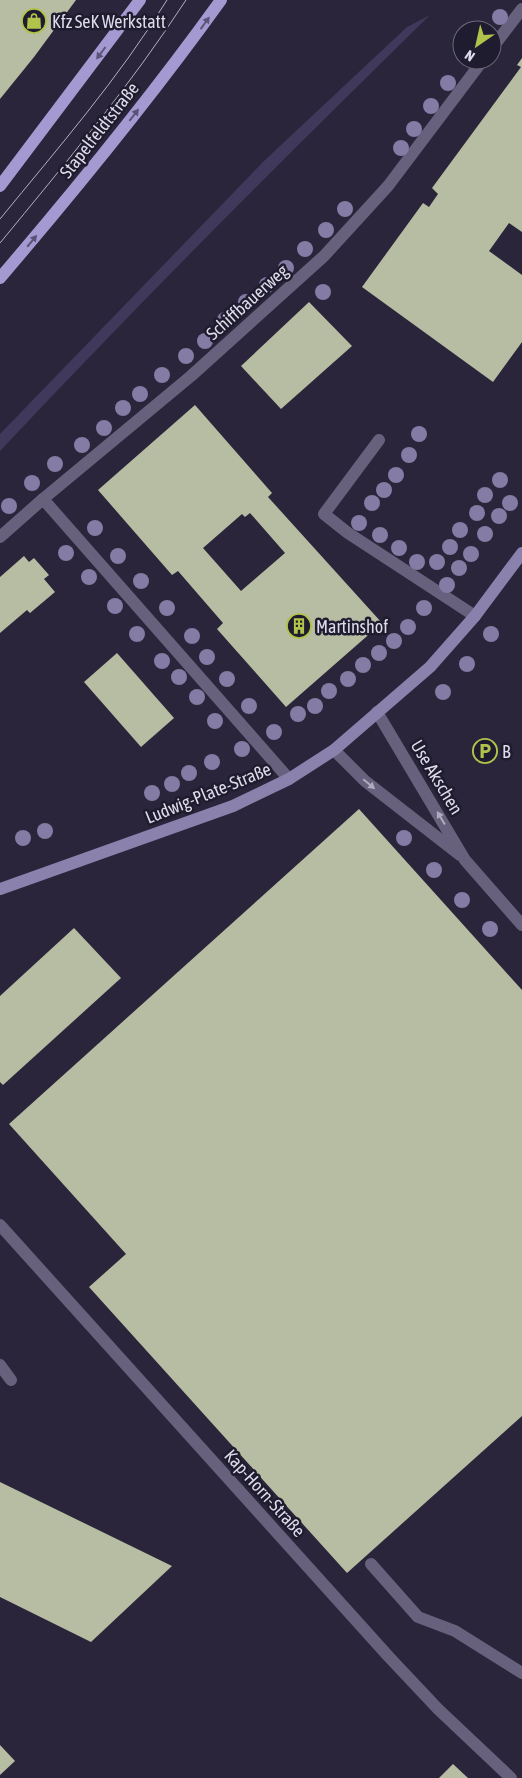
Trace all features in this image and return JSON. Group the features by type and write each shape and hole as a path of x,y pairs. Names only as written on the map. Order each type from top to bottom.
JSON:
{"main road":[{"path":"0,186 140,0"},
{"name":"Stapelfeldtstraße","path":"0,278 58,210 188,46 222,0"}],"street":[{"path":"502,35 522,9"},
{"name":"Schiffbauerweg","path":"0,537 191,376 324,256 388,186 475,70"},
{"path":"379,440 324,514 348,533 475,616"},
{"path":"42,500 290,780"},
{"name":"Ludwig-Plate-Straße","path":"0,889 233,806 290,780 334,750 430,667 475,616 522,552"},
{"name":"Use Akschen","path":"377,712 466,860 522,924"},
{"name":"Use Akschen","path":"334,750 366,781 466,860"},
{"name":"Kap-Horn-Straße","path":"0,1225 389,1657 438,1709 511,1778"},
{"path":"0,1365 10,1380"},
{"path":"371,1564 418,1617 455,1631 522,1673"}],"shaded area":[{"path":"430,15 213,231 0,451 0,434 265,160 407,27"}],"building":[{"path":"0,0 76,0 0,99"},
{"path":"522,58 522,232 509,223 489,251 522,275 522,342 493,382 362,287 423,203 429,207 438,194 432,188 521,67 517,65"},
{"path":"309,302 352,346 281,409 241,366"},
{"path":"195,405 272,493 268,497 382,623 286,707 217,629 223,623 178,571 172,575 98,490","holes":["250,513 285,553 241,591 203,548 242,514 245,517"]},
{"path":"24,556 29,562 34,558 49,575 44,579 55,592 30,613 27,610 0,633 0,577"},
{"path":"117,653 174,718 141,747 84,682"},
{"path":"359,809 522,990 522,1416 347,1573 89,1287 126,1254 9,1124"},
{"path":"74,928 121,978 3,1085 0,1082 0,996"},
{"path":"0,1482 172,1566 91,1642 0,1597"},
{"path":"0,1745 15,1761 0,1775"},
{"path":"453,1764 468,1778 439,1778"}],"tram line":[{"path":"0,219 108,85 167,0"},
{"path":"0,243 120,94 186,0"}],"place":[{"name":"Kfz SeK Werkstatt","path":"34,21"},
{"name":"Martinshof","path":"299,626"},
{"name":"B","path":"485,751"}]}
